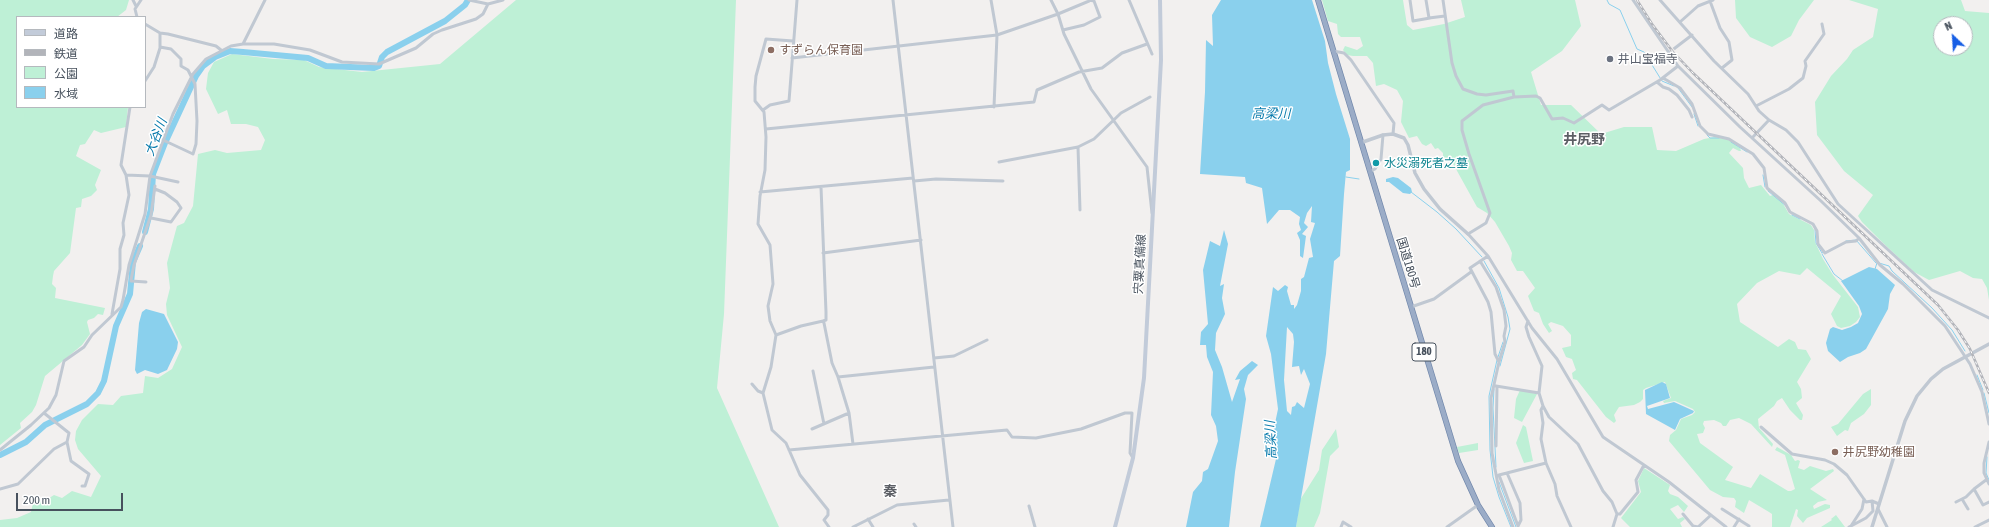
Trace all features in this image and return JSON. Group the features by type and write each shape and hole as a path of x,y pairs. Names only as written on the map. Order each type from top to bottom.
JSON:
{"highway":[{"name":"国道180号","path":"1318,0 1458,461 1478,505 1492,527"}],"main road":[{"name":"宍粟真備線","path":"1116,527 1132,458 1144,378 1161,60 1160,0"}],"street":[{"path":"133,0 136,6 137,16"},
{"path":"136,6 141,0"},
{"path":"243,44 265,0"},
{"path":"468,0 488,4 503,0"},
{"path":"763,110 770,105 789,102 797,0"},
{"path":"893,0 952,527"},
{"path":"991,0 997,35 994,107"},
{"path":"1051,0 1081,71 1091,89 1147,167 1153,218"},
{"path":"792,58 997,35 1058,14 1089,0 1094,1 1100,18 1084,25 1063,30"},
{"path":"1129,0 1152,54"},
{"path":"1410,0 1413,21 1445,16"},
{"path":"1426,0 1430,18"},
{"path":"1443,0 1452,63 1456,76 1463,89 1477,94 1486,95 1513,91 1514,97"},
{"path":"1633,0 1678,66 1858,240 1879,263 1938,317 1966,357 1982,392 1989,424"},
{"path":"1660,0 1722,68 1748,94 1756,106 1769,120 1786,130 1798,142 1838,204 1906,268 1932,290 1989,318"},
{"path":"1680,22 1698,6 1712,0 1720,28 1729,42 1732,60 1722,68"},
{"path":"0,450 44,413 56,395 64,361 84,347 92,335 122,305 129,265 138,236 148,218 150,176 173,114 192,79 206,59 221,50 243,44 274,44 310,50 342,62 379,64 416,48 433,34 476,19 483,14 488,4"},
{"path":"1756,106 1789,89 1803,78 1806,66 1805,61 1824,34 1822,24"},
{"path":"146,25 160,34 168,34 216,46 221,50"},
{"path":"146,79 154,67 160,47 160,34"},
{"path":"1675,48 1692,35"},
{"path":"793,41 766,39 756,76 755,87 755,101 763,110 766,129 765,163 760,192 758,224 770,245 773,284 768,306 770,321 776,335 771,367 763,394 772,430 784,439 800,475 828,510 828,515 824,520 829,527"},
{"path":"766,129 1034,102 1037,90 1081,71 1102,68 1122,53 1147,44"},
{"path":"160,47 173,50 181,59 181,66 186,68 195,84 197,128 194,153 191,154 163,140"},
{"path":"1333,51 1344,53 1351,60 1394,123 1393,134"},
{"path":"1468,234 1486,223 1490,213 1469,154 1462,130 1462,121 1483,105 1523,96 1540,98 1552,119 1563,118 1574,123 1602,105 1609,110 1660,80 1678,66"},
{"path":"1660,80 1663,87 1669,89 1677,95 1689,110 1692,117"},
{"path":"1660,80 1680,88 1692,104 1700,126 1708,134 1729,139 1752,154 1765,170 1765,181 1767,188 1785,203 1790,212 1813,224 1817,231 1817,241 1824,252 1846,242 1858,240"},
{"path":"999,162 1078,147 1094,139 1112,120 1150,96"},
{"path":"112,314 120,269 120,249 124,235 123,223 130,195 126,175 121,165 130,108"},
{"path":"1752,138 1769,120"},
{"path":"1362,142 1384,135 1393,134 1400,136 1406,142 1415,173 1428,196 1468,234 1488,256 1528,321 1557,359 1603,437 1669,482 1726,527"},
{"path":"1371,171 1381,159 1384,135"},
{"path":"1078,147 1080,210"},
{"path":"126,175 150,176 178,182"},
{"path":"760,192 913,179 1003,181"},
{"path":"131,280 133,268 144,241 148,218 155,187 181,208 171,222 148,218"},
{"path":"776,335 801,326 826,320 821,187"},
{"path":"138,236 144,241"},
{"path":"823,253 921,240"},
{"path":"1488,256 1470,268 1488,302 1498,361"},
{"path":"1480,261 1496,287 1504,310 1506,326 1504,336 1505,342 1498,361 1494,386 1491,436 1501,498 1513,527"},
{"path":"1411,307 1434,299 1471,272"},
{"path":"126,283 131,280 146,282"},
{"path":"823,321 832,363 849,413 853,444"},
{"path":"1528,321 1526,327 1529,337 1542,366 1539,393 1543,406 1549,417 1578,444 1617,514 1613,527"},
{"path":"934,358 954,356 987,340"},
{"path":"1872,527 1905,421 1917,396 1938,373 1989,344"},
{"path":"838,377 934,367"},
{"path":"813,371 824,424"},
{"path":"752,384 758,392 763,394"},
{"path":"1494,386 1539,393"},
{"path":"1494,386 1496,446"},
{"path":"1543,406 1541,410 1543,423 1541,439 1546,463 1570,527"},
{"path":"44,413 69,433 67,442 71,461 89,474 85,486 82,486"},
{"path":"812,429 849,413"},
{"path":"789,450 1007,430 1012,437 1036,438 1087,427 1118,415 1132,413 1130,453 1132,458"},
{"path":"1761,427 1792,454 1825,460 1834,464 1848,475 1866,502 1872,501 1879,504"},
{"path":"0,489 18,484 54,448 67,442"},
{"path":"1989,442 1984,463 1984,473 1989,484"},
{"path":"1497,476 1546,463"},
{"path":"1617,514 1620,514 1638,492 1636,480 1644,464"},
{"path":"1507,473 1520,503 1521,520 1518,526"},
{"path":"1497,476 1518,526"},
{"path":"1956,502 1986,480"},
{"path":"1974,489 1983,505 1989,502"},
{"path":"1850,526 1862,509 1864,499"},
{"path":"1962,499 1968,509"},
{"path":"853,527 897,506 949,500"},
{"path":"1850,526 1866,518 1873,511 1872,501"},
{"path":"1447,527 1478,505"},
{"path":"1029,506 1035,527"},
{"path":"1722,509 1749,526"},
{"path":"1878,509 1887,527"},
{"path":"1683,514 1692,526 1698,527 1711,515"},
{"path":"868,519 873,527"},
{"path":"1734,527 1739,519"},
{"path":"1975,527 1989,520"},
{"path":"1340,527 1343,522 1351,527"}],"green space":[{"path":"0,0 129,0 126,10 118,16 16,16 16,108 128,108 126,127 101,133 94,130 85,144 80,145 76,156 101,170 95,185 97,190 91,196 82,199 81,207 76,208 70,253 54,271 52,284 56,288 55,298 105,308 103,315 98,314 94,318 88,320 87,322 90,334 82,345 45,376 36,405 32,412 20,423 21,428 0,445"},
{"path":"516,0 736,0 724,314 717,388 779,527 0,527 0,520 17,518 31,512 33,503 39,500 46,500 54,495 62,498 72,491 91,497 101,476 78,449 75,440 76,431 82,420 98,404 113,405 121,396 143,393 145,376 158,378 172,369 182,347 167,315 166,304 170,288 167,263 177,226 184,223 193,206 198,154 215,150 227,153 261,150 265,140 258,127 246,124 231,124 227,110 218,114 206,89 208,73 214,62 232,54 273,59 304,60 319,67 362,72 440,64"},
{"path":"1322,0 1403,0 1407,25 1413,30 1444,24 1465,17 1461,0 1575,0 1581,26 1562,51 1531,72 1541,105 1571,105 1601,134 1624,127 1652,127 1657,150 1676,151 1704,139 1715,137 1728,139 1740,148 1741,151 1733,148 1729,153 1743,168 1744,178 1749,188 1761,185 1770,196 1773,195 1782,202 1789,214 1811,225 1814,230 1815,242 1823,259 1833,275 1858,307 1860,317 1850,326 1841,328 1837,326 1831,314 1841,296 1807,268 1800,275 1779,271 1757,283 1737,304 1740,322 1778,347 1789,339 1795,342 1798,349 1806,350 1811,359 1797,382 1801,389 1802,398 1796,403 1803,415 1802,420 1800,420 1790,410 1782,398 1758,419 1759,428 1773,444 1772,447 1751,424 1739,418 1730,420 1726,426 1723,426 1721,423 1714,420 1704,421 1703,424 1705,428 1703,433 1697,434 1700,443 1733,467 1725,480 1751,488 1760,474 1788,491 1795,489 1785,455 1775,450 1777,447 1791,455 1795,461 1800,461 1798,468 1804,470 1810,466 1826,471 1833,469 1834,471 1810,489 1827,500 1818,502 1813,506 1814,509 1825,504 1830,505 1830,508 1807,518 1803,523 1797,516 1798,510 1796,509 1790,527 1772,527 1772,514 1749,500 1744,513 1735,507 1736,501 1734,498 1723,497 1710,490 1669,441 1670,435 1676,430 1681,419 1692,415 1695,412 1693,409 1675,401 1664,403 1663,401 1671,398 1665,382 1643,390 1643,399 1640,402 1634,405 1619,407 1614,415 1616,421 1614,423 1606,417 1577,380 1573,379 1572,373 1576,370 1572,359 1566,357 1562,348 1571,346 1571,335 1563,326 1551,322 1548,324 1552,331 1549,333 1543,324 1539,313 1534,311 1528,296 1535,288 1523,271 1517,271 1511,260 1512,253 1509,246 1495,222 1487,213 1477,207 1451,160 1443,157 1443,153 1438,148 1435,149 1431,143 1426,146 1422,144 1417,136 1409,138 1401,122 1403,101 1397,90 1384,84 1376,86 1373,63 1367,56 1347,55 1343,50 1345,46 1357,50 1363,46 1360,37 1341,37 1338,34 1337,24 1328,21"},
{"path":"1735,0 1814,0 1799,20 1791,36 1772,47 1750,37 1736,18"},
{"path":"1849,0 1961,0 1965,11 1989,13 1989,300 1987,288 1982,279 1973,278 1960,271 1929,280 1914,272 1883,243 1858,216 1873,195 1844,171 1817,135 1815,102 1831,76 1847,59 1853,50 1873,37 1878,9"},
{"path":"1871,389 1871,405 1864,414 1851,423 1848,431 1845,430 1837,436 1831,427 1838,424 1863,394"},
{"path":"1520,390 1537,394 1522,422 1514,418 1516,399"},
{"path":"1523,425 1526,427 1533,461 1524,463 1516,443"},
{"path":"1336,429 1339,447 1330,456 1320,513 1314,527 1296,527 1300,500 1319,470 1322,450"},
{"path":"1478,443 1478,450 1459,453 1457,447"},
{"path":"1644,468 1670,485 1668,491 1670,494 1678,497 1688,506 1684,512 1678,505 1670,509 1678,519 1683,517 1685,519 1680,523 1682,527 1630,527 1621,518 1641,492 1638,481"},
{"path":"1836,515 1845,527 1821,527 1832,520 1831,519"}],"water":[{"name":"高梁川","path":"1221,0 1312,0 1325,41 1328,63 1350,139 1350,170 1346,172 1340,256 1334,261 1326,354 1296,527 1260,527 1276,459 1274,428 1278,409 1271,354 1266,336 1273,287 1278,291 1285,285 1288,287 1287,291 1291,305 1294,305 1294,309 1297,305 1301,291 1301,279 1304,277 1309,258 1313,257 1310,239 1315,223 1311,222 1312,206 1307,213 1304,223 1308,227 1302,234 1306,236 1303,258 1300,256 1300,240 1297,233 1301,230 1299,224 1300,217 1290,210 1279,210 1267,224 1262,188 1246,183 1245,177 1200,174 1205,92 1206,40 1213,46 1212,15","holes":["1287,327 1293,334 1294,342 1292,367 1299,366 1301,375 1304,369 1310,384 1304,408 1297,402 1295,406 1292,407 1291,415 1287,411 1284,380"]},
{"path":"1393,177 1398,178 1411,188 1412,192 1410,194 1403,193 1389,182 1386,182 1386,179"},
{"name":"高梁川","path":"1224,230 1228,244 1220,286 1224,284 1222,298 1225,314 1216,333 1215,350 1222,367 1232,402 1240,379 1235,380 1240,371 1252,361 1258,365 1248,375 1244,389 1246,399 1235,472 1229,527 1186,527 1193,492 1202,481 1203,472 1208,469 1218,441 1216,426 1211,415 1213,372 1207,357 1206,345 1200,345 1201,332 1208,324 1203,270 1210,241 1220,246"},
{"path":"1869,267 1877,269 1895,285 1890,294 1888,309 1866,349 1840,362 1828,351 1826,343 1830,329 1833,327 1842,330 1851,327 1858,323 1862,314 1859,306 1841,281"},
{"path":"146,309 164,314 178,342 177,349 167,370 158,374 145,370 137,374 135,370 139,323 142,312"},
{"path":"1662,382 1666,384 1670,398 1647,406 1648,409 1674,402 1694,411 1693,413 1680,419 1675,430 1646,414 1645,390"}],"waterway":[{"name":"大谷川","path":"145,232 151,209 153,174 165,143 196,76 203,66 215,57 230,51 308,58 326,66 374,68 379,66 382,57 387,52 445,21 465,5 468,0"},
{"path":"1607,0 1609,4 1620,10 1637,49 1644,52 1662,81 1674,86"},
{"path":"1678,88 1692,107"},
{"path":"1694,114 1698,126"},
{"path":"1707,135 1710,138 1719,138"},
{"path":"1731,142 1747,152"},
{"path":"1763,175 1765,187"},
{"path":"1346,177 1359,179"},
{"path":"1768,191 1786,206"},
{"path":"1411,192 1456,229 1482,257"},
{"path":"1792,215 1800,219"},
{"path":"1815,230 1816,243 1822,253 1824,252"},
{"path":"1846,241 1856,240 1876,263"},
{"name":"大谷川","path":"0,455 26,442 45,425 87,404 98,393 104,381 116,326 130,294 133,262 140,246"},
{"path":"1822,254 1834,274 1843,281"},
{"path":"1484,261 1499,288 1510,329 1500,366"},
{"path":"1875,269 1877,263"},
{"path":"1879,263 1889,266 1892,271 1932,308 1952,330 1965,351"},
{"path":"1498,357 1503,342"},
{"path":"1497,360 1489,396 1490,450 1493,477 1511,527"},
{"path":"1977,375 1983,390"},
{"path":"1494,389 1493,408 1496,467"},
{"path":"1984,393 1989,413"},
{"path":"1987,457 1986,473 1989,480"},
{"path":"1499,482 1516,527"}],"tunnel":[{"path":"1670,52 1675,48"}],"railway":[{"path":"1637,0 1652,24 1673,52 1693,73 1938,305 1958,330 1970,349 1989,393"}],"place":[{"name":"すずらん保育園","path":"771,50"},
{"name":"井山宝福寺","path":"1610,59"},
{"name":"水災溺死者之墓","path":"1376,163"},
{"name":"井尻野幼稚園","path":"1835,452"}],"district":[{"name":"井尻野","path":"1584,140"},
{"name":"秦","path":"890,492"}]}
